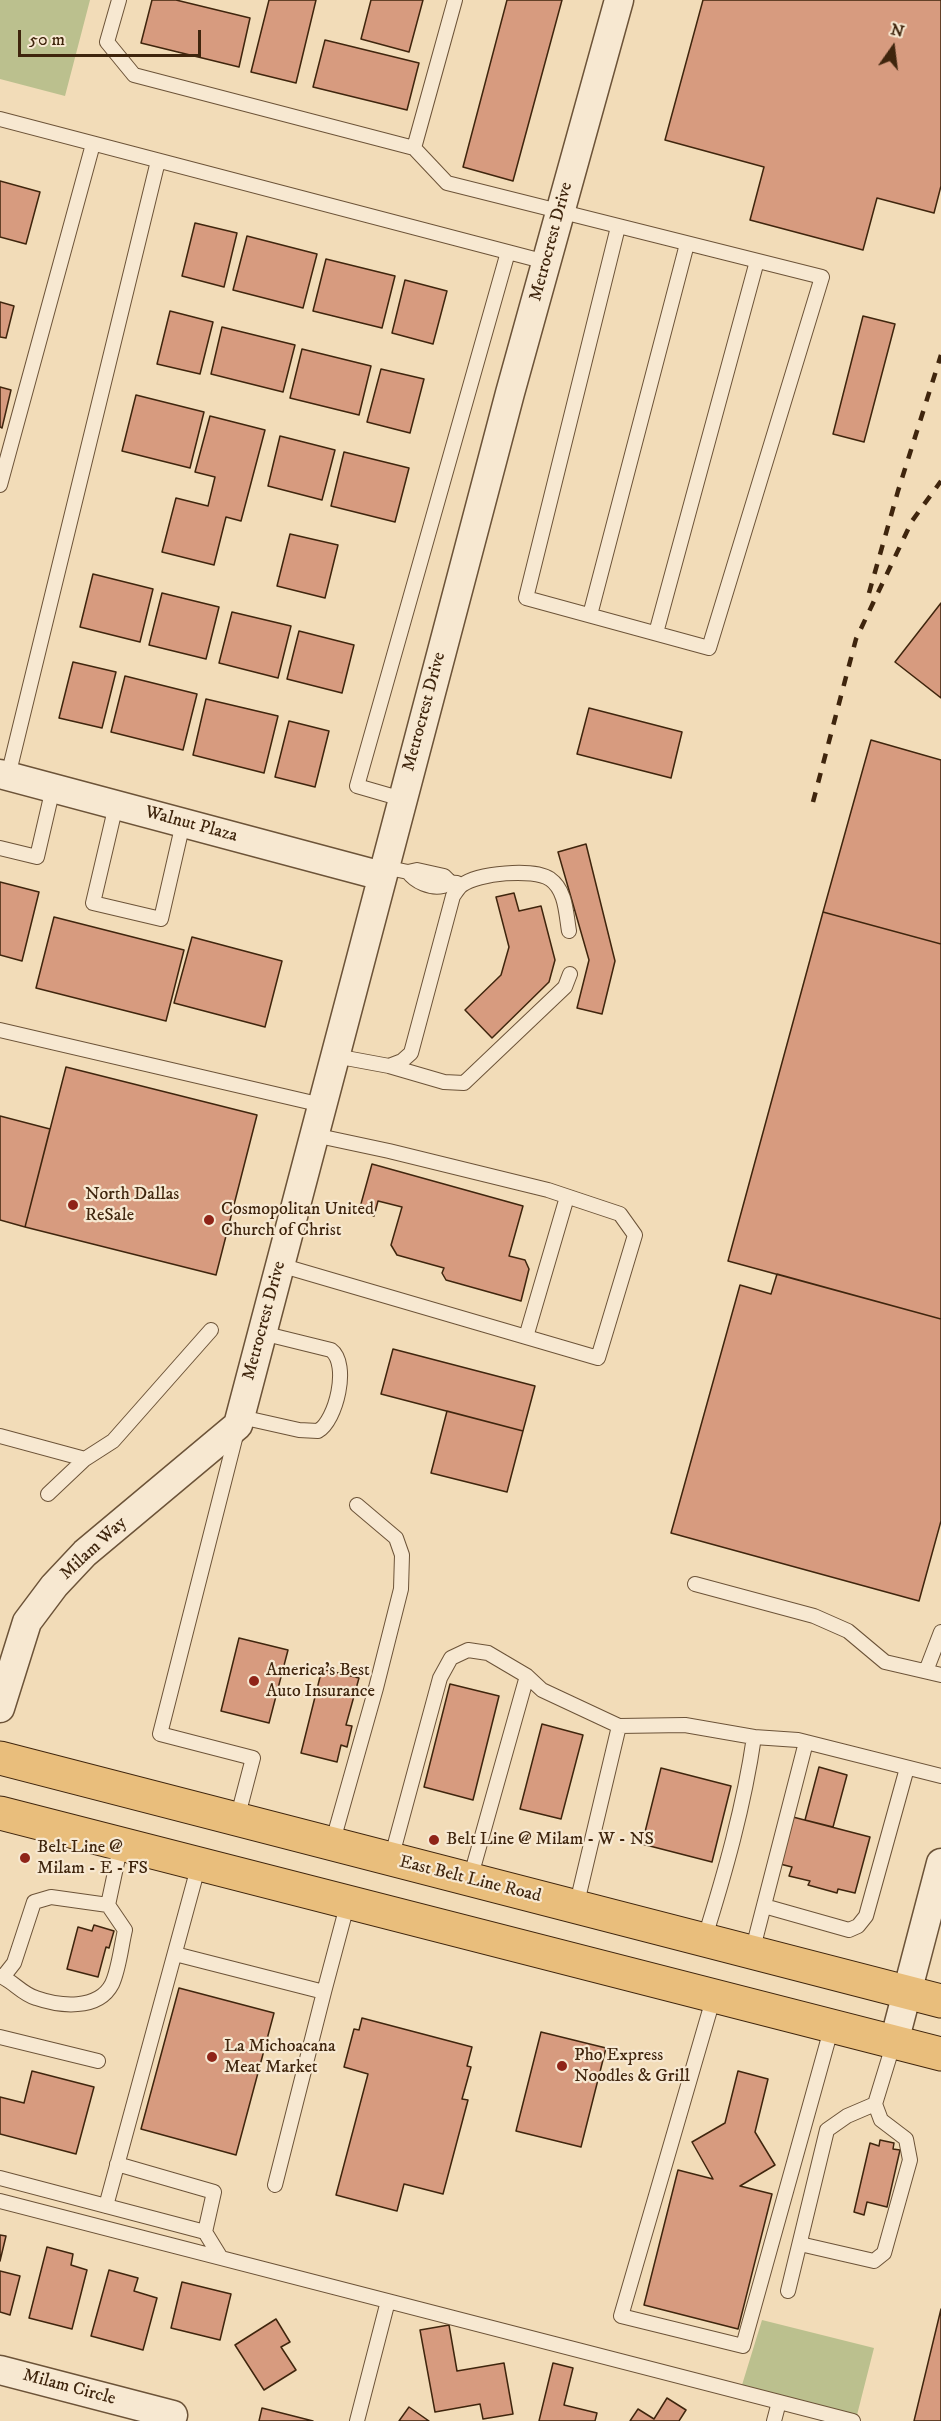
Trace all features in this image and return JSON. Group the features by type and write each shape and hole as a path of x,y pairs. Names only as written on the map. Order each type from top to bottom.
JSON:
{"main road":[{"name":"East Belt Line Road","path":"0,1758 941,2001"},
{"path":"0,1813 941,2054"}],"street":[{"name":"Metrocrest Drive","path":"239,1421 335,1056 391,872 402,799 619,0"},
{"name":"Walnut Plaza","path":"4,775 183,823 391,872"},
{"name":"Milam Way","path":"0,1708 27,1622 54,1586 86,1553 239,1421"},
{"path":"894,2042 941,1863"},
{"name":"Milam Circle","path":"0,2370 173,2415"}],"lane":[{"path":"119,0 107,42 134,75 414,148 447,183 822,277 709,648 525,598 618,227"},
{"path":"414,148 455,0"},
{"path":"0,119 546,262"},
{"path":"0,485 5,444 93,144"},
{"path":"4,775 158,161"},
{"path":"590,615 687,244"},
{"path":"402,799 357,786 508,252"},
{"path":"656,633 757,261"},
{"path":"0,848 37,857 53,788"},
{"path":"116,805 93,903 161,919 183,823"},
{"path":"391,872 417,870 444,876 457,883 485,876 528,873 550,879 563,897 569,931"},
{"path":"389,1066 402,1061 411,1053 457,883"},
{"path":"335,1056 389,1066 444,1082 464,1083 565,987 570,974"},
{"path":"0,1030 322,1106"},
{"path":"280,1265 598,1358 635,1235 620,1214 567,1197 400,1153 314,1135"},
{"path":"526,1337 567,1197"},
{"path":"48,1494 85,1459 113,1440 211,1330"},
{"path":"237,1819 253,1758 160,1734 239,1421 318,1431 328,1424 341,1382 340,1364 336,1354 331,1350 262,1333"},
{"path":"0,1436 85,1459"},
{"path":"332,1844 401,1589 402,1555 396,1538 357,1505"},
{"path":"695,1584 814,1616 848,1631 885,1662 941,1675"},
{"path":"926,1671 940,1634"},
{"path":"391,1859 440,1678 451,1659 468,1650 488,1653 527,1676 542,1690 619,1726 685,1725 754,1737 806,1742 941,1776"},
{"path":"470,1880 527,1676"},
{"path":"576,1907 619,1726"},
{"path":"704,1940 720,1888 747,1781 754,1737"},
{"path":"752,1952 806,1742"},
{"path":"764,1906 849,1930 858,1926 866,1916 907,1767"},
{"path":"108,1905 51,1897 34,1902 14,1963 2,1977 17,1989 35,1998 84,2005 99,1999 112,1985 125,1930 108,1905 121,1844"},
{"path":"106,2206 199,1864"},
{"path":"275,2185 348,1902"},
{"path":"175,1954 324,1992"},
{"path":"714,1996 621,2316 743,2346 832,2026"},
{"path":"0,2037 98,2061"},
{"path":"800,2244 874,2261 884,2253 910,2160 906,2139 881,2120 875,2104 894,2042"},
{"path":"788,2290 827,2130 848,2116 875,2104"},
{"path":"117,2164 214,2192 205,2232 220,2258"},
{"path":"0,2178 205,2232"},
{"path":"0,2201 853,2421"},
{"path":"357,2421 388,2301"},
{"path":"774,2421 779,2402"}],"green space":[{"path":"0,0 90,0 65,96 0,79"},
{"path":"762,2320 874,2348 857,2415 742,2385"}],"building":[{"path":"152,0 176,0 250,18 239,67 141,43"},
{"path":"269,0 316,0 296,83 251,72"},
{"path":"371,0 423,0 409,52 361,39"},
{"path":"507,0 562,0 513,181 463,167"},
{"path":"703,0 941,0 941,186 934,213 877,198 863,250 750,220 764,167 665,140"},
{"path":"325,40 419,63 407,110 313,87"},
{"path":"0,181 40,192 26,244 0,237"},
{"path":"195,223 237,233 224,287 182,276"},
{"path":"247,236 317,254 303,308 233,290"},
{"path":"326,259 395,276 382,328 313,311"},
{"path":"405,280 447,291 433,344 392,333"},
{"path":"0,302 14,306 6,338 0,337"},
{"path":"170,311 213,322 200,374 157,364"},
{"path":"863,316 895,324 864,442 833,434"},
{"path":"222,327 295,345 283,392 211,374"},
{"path":"302,349 371,366 359,415 290,398"},
{"path":"381,369 424,379 410,433 367,422"},
{"path":"0,387 11,390 2,428 0,427"},
{"path":"136,395 204,412 190,468 122,451"},
{"path":"210,416 265,430 241,521 226,517 214,565 162,552 176,498 208,506 215,477 195,472"},
{"path":"280,436 335,450 322,500 268,486"},
{"path":"344,452 409,468 395,522 331,506"},
{"path":"290,534 338,545 325,598 277,586"},
{"path":"93,574 153,589 140,642 80,627"},
{"path":"162,593 219,607 206,659 149,645"},
{"path":"941,603 941,698 895,662"},
{"path":"232,612 291,626 278,678 219,663"},
{"path":"299,631 354,645 342,693 287,679"},
{"path":"73,662 116,672 102,728 59,718"},
{"path":"125,676 197,694 183,750 111,732"},
{"path":"206,699 278,716 264,773 193,755"},
{"path":"589,708 682,732 671,778 577,754"},
{"path":"289,721 329,731 315,787 275,777"},
{"path":"871,740 941,760 941,944 823,912"},
{"path":"586,844 615,961 602,1014 577,1008 589,960 558,852"},
{"path":"0,882 39,892 22,961 0,955"},
{"path":"514,893 519,911 541,906 555,960 549,982 492,1038 465,1010 501,975 509,947 496,897"},
{"path":"823,912 941,944 941,1319 728,1261"},
{"path":"54,917 184,950 166,1021 36,988"},
{"path":"192,937 282,961 265,1027 174,1003"},
{"path":"66,1067 257,1115 216,1275 25,1227"},
{"path":"0,1116 50,1129 25,1227 0,1220"},
{"path":"372,1164 523,1206 509,1256 525,1260 529,1269 521,1301 446,1280 442,1273 444,1268 397,1255 391,1245 402,1207 378,1201 374,1216 359,1211"},
{"path":"777,1274 941,1319 941,1521 919,1601 671,1533 740,1285 771,1294"},
{"path":"393,1349 535,1386 523,1431 381,1394"},
{"path":"447,1411 523,1431 507,1492 431,1473"},
{"name":"America's Best Auto Insurance","path":"239,1638 288,1650 269,1723 221,1711"},
{"path":"322,1669 359,1678 346,1725 352,1726 347,1747 341,1745 337,1762 301,1753"},
{"path":"450,1684 499,1696 473,1800 424,1787"},
{"path":"542,1724 583,1735 561,1819 520,1809"},
{"path":"819,1767 847,1775 833,1827 805,1820"},
{"path":"661,1768 731,1786 712,1862 642,1844"},
{"path":"793,1817 870,1837 855,1893 838,1889 837,1893 808,1885 810,1881 789,1876 792,1867 780,1864"},
{"path":"94,1925 114,1931 109,1948 106,1947 98,1977 67,1969 78,1927 92,1931"},
{"path":"179,1988 274,2013 236,2155 141,2129"},
{"path":"362,2018 472,2047 467,2066 471,2067 462,2099 468,2100 443,2194 404,2184 397,2211 336,2195 368,2074 344,2067 354,2029 359,2030"},
{"path":"541,2032 606,2048 581,2147 516,2131"},
{"path":"32,2071 94,2087 76,2154 0,2134 0,2097 24,2103"},
{"path":"738,2071 768,2079 755,2132 775,2165 740,2186 772,2194 738,2329 644,2305 678,2170 713,2179 692,2142 725,2123"},
{"path":"880,2140 894,2143 893,2149 900,2150 887,2207 867,2202 864,2215 854,2212 870,2143 879,2146"},
{"path":"0,2235 6,2236 0,2261"},
{"path":"47,2247 73,2254 71,2265 87,2270 72,2329 29,2318"},
{"path":"109,2270 138,2278 134,2291 157,2298 143,2350 91,2336"},
{"path":"0,2271 20,2276 10,2315 0,2312"},
{"path":"182,2282 231,2294 220,2340 171,2328"},
{"path":"941,2309 941,2421 914,2421"},
{"path":"276,2319 290,2342 281,2347 296,2370 264,2390 235,2345"},
{"path":"449,2325 457,2371 504,2363 513,2414 483,2419 480,2404 435,2412 420,2330"},
{"path":"553,2363 573,2368 564,2405 597,2413 595,2421 539,2421"},
{"path":"667,2398 686,2410 679,2421 630,2421 638,2409 654,2419"},
{"path":"409,2407 429,2421 399,2421"},
{"path":"262,2408 313,2421 259,2421"}],"railway":[{"path":"869,593 941,355"},
{"path":"813,802 856,639 912,521 941,481"}],"place":[{"name":"North Dallas ReSale","path":"73,1205"},
{"name":"Cosmopolitan United Church of Christ","path":"209,1220"},
{"name":"America's Best Auto Insurance","path":"254,1681"},
{"name":"Belt Line @ Milam - W - NS","path":"434,1840"},
{"name":"Belt Line @ Milam - E - FS","path":"25,1858"},
{"name":"La Michoacana Meat Market","path":"212,2057"},
{"name":"Pho Express Noodles & Grill","path":"562,2066"}]}
